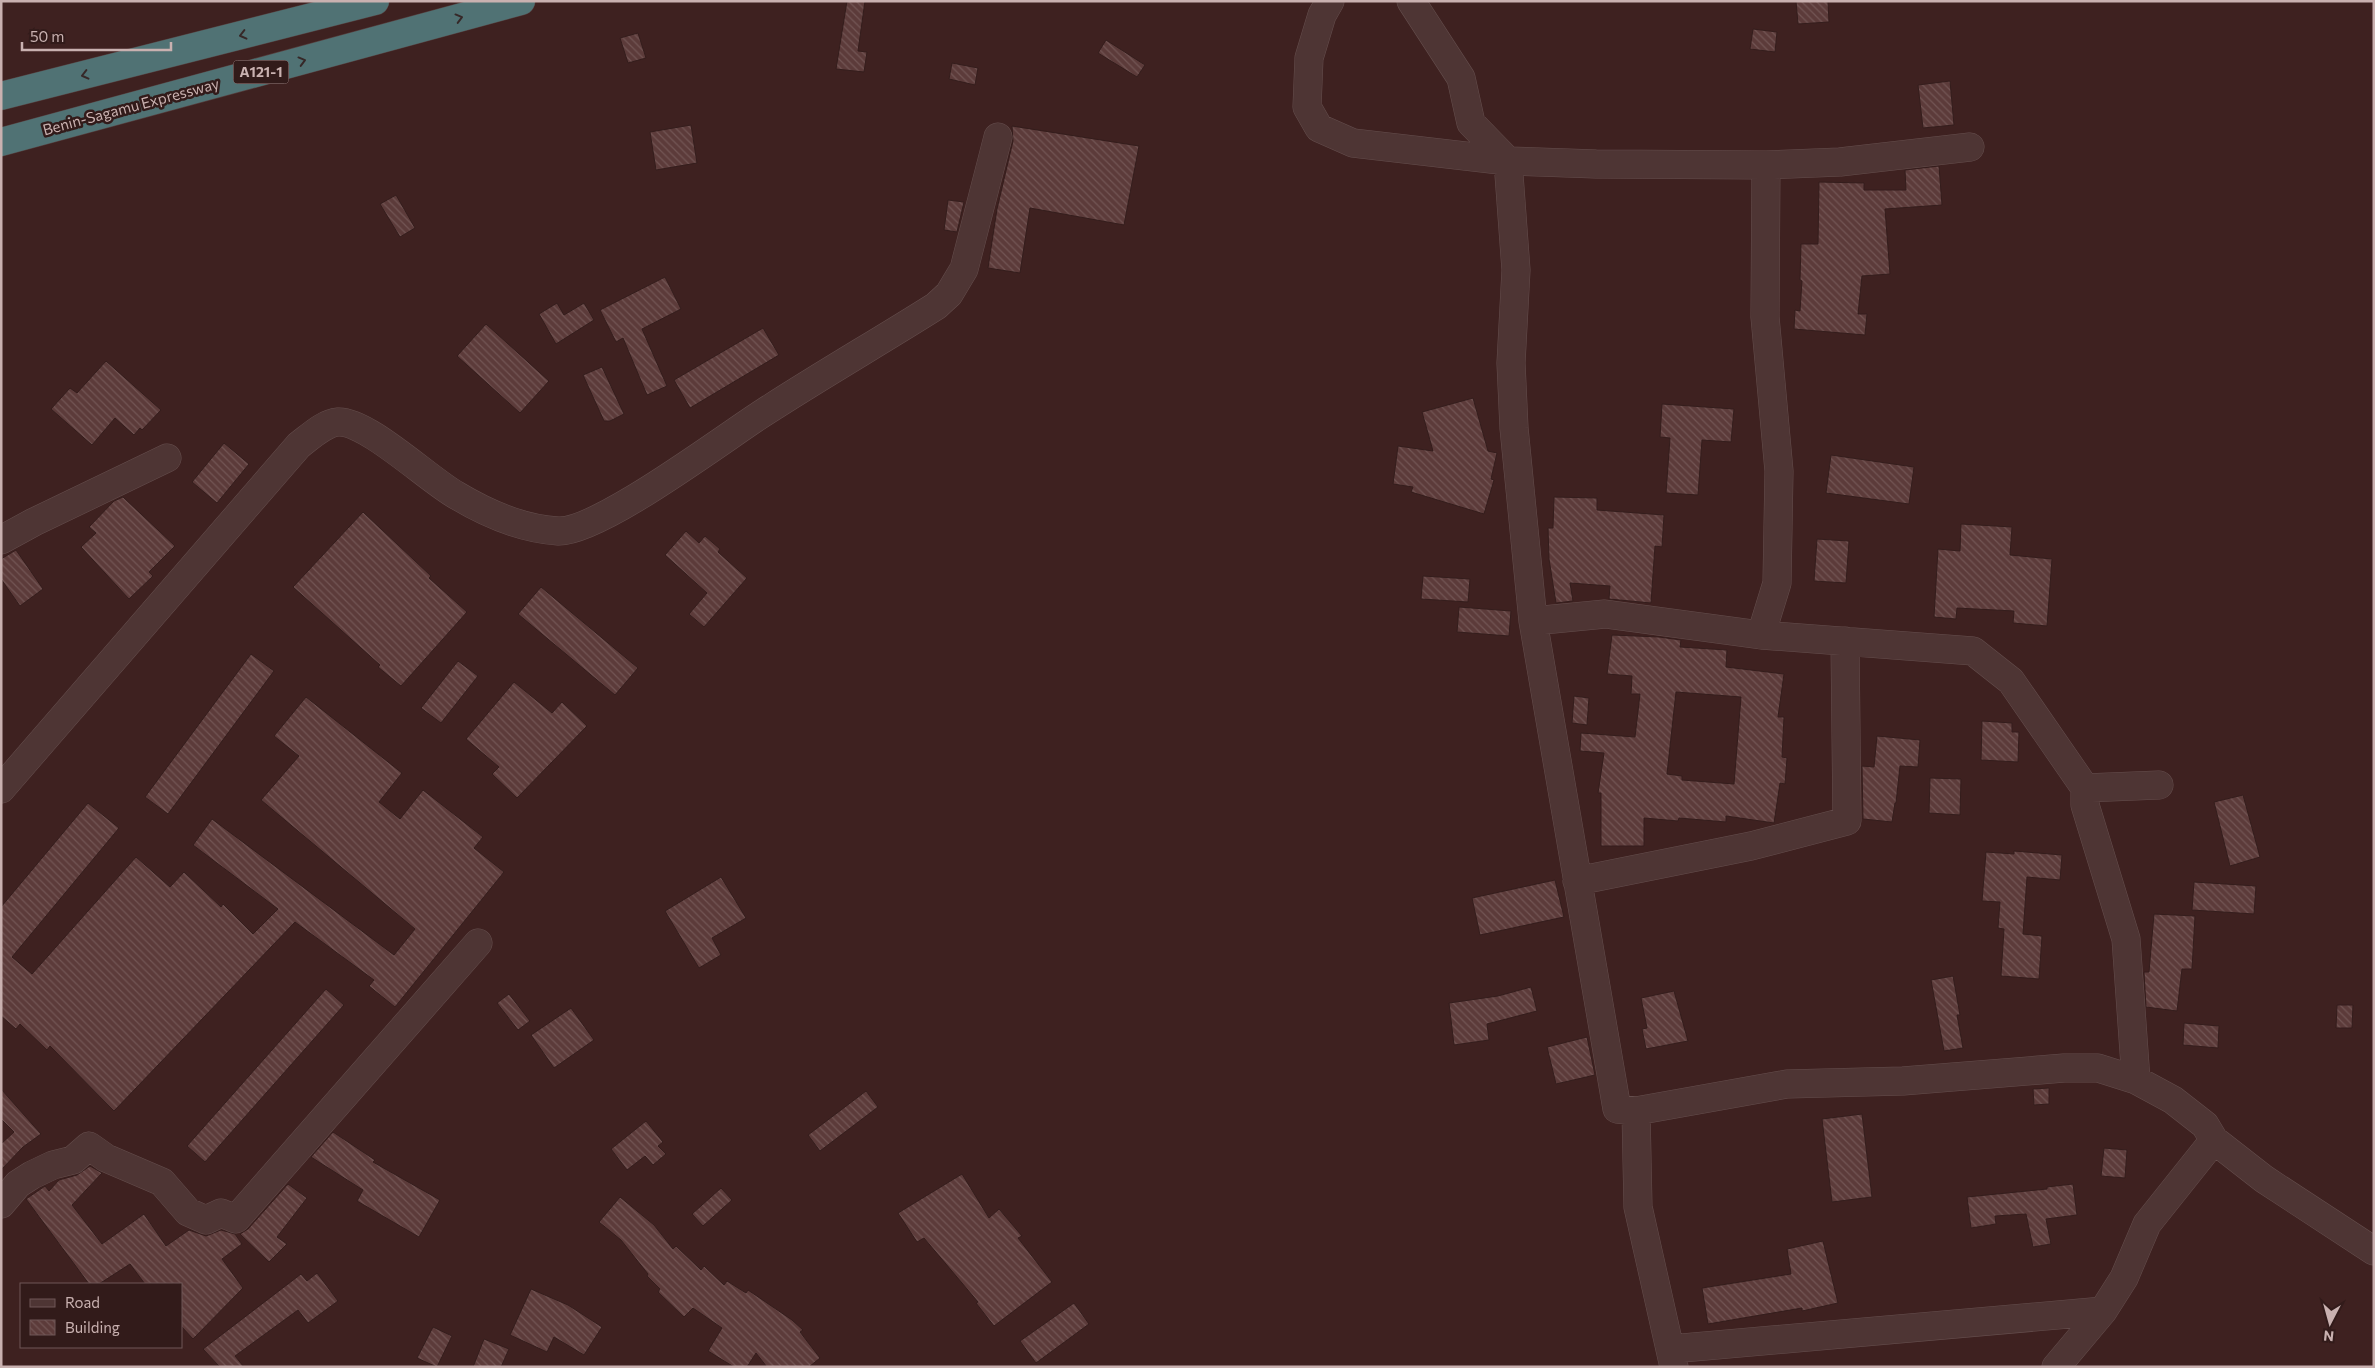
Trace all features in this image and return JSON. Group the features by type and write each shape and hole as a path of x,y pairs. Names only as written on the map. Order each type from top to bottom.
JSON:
{"highway":[{"name":"A121-1","path":"1,96 375,1"},
{"name":"Benin-Sagamu Expressway","path":"1,142 521,1"}],"street":[{"path":"1330,1 1322,15 1309,58 1307,106 1319,128 1353,143 1508,161 1766,165 1840,162 1970,147"},
{"path":"1411,1 1461,78 1472,123 1508,161 1516,270 1511,363 1514,428 1533,621 1617,1109 1636,1111 1787,1084 1903,1081 2064,1068 2098,1068 2136,1080 2173,1100 2205,1125 2214,1140 2264,1179 2374,1251"},
{"path":"1,789 293,452 320,429 338,422 364,430 455,495 500,517 542,530 561,531 581,526 629,502 764,412 936,306 949,294 964,269 998,137"},
{"path":"1761,635 1777,583 1780,470 1765,318 1766,165"},
{"path":"1,540 34,522 167,458"},
{"path":"1533,621 1605,614 1761,635 1973,651 2011,681 2085,788 2085,805 2126,940 2136,1080"},
{"path":"1577,881 1751,846 1847,821 1845,641"},
{"path":"2085,788 2159,785"},
{"path":"1,1204 18,1184 32,1174 53,1165 73,1160 90,1146 106,1158 162,1182 188,1212 206,1220 221,1213 236,1219 478,943"},
{"path":"1636,1111 1638,1207 1672,1358 2103,1311"},
{"path":"2056,1367 2103,1311 2124,1278 2147,1224 2214,1140"}],"building":[{"path":"847,1 865,1 858,51 867,52 864,72 836,69"},
{"path":"1796,1 1828,1 1829,22 1798,24"},
{"path":"1753,29 1777,32 1775,52 1750,49"},
{"path":"638,33 646,58 628,63 620,38"},
{"path":"1106,40 1145,65 1137,77 1098,53"},
{"path":"952,63 978,68 975,85 949,79"},
{"path":"1950,81 1954,125 1923,128 1918,85"},
{"path":"691,125 697,163 656,170 650,132"},
{"path":"1012,126 1139,146 1124,225 1030,208 1020,273 988,268 997,209 1013,141"},
{"path":"1939,166 1942,205 1885,209 1890,274 1862,276 1858,314 1867,314 1865,335 1794,329 1795,310 1800,311 1802,281 1800,280 1801,244 1818,244 1819,182 1864,183 1864,190 1906,190 1905,170"},
{"path":"396,195 415,228 400,237 380,204"},
{"path":"948,200 964,202 957,232 944,230"},
{"path":"665,277 681,309 642,329 667,386 647,395 623,338 616,342 600,310"},
{"path":"557,303 564,315 584,303 594,320 556,344 539,314"},
{"path":"486,324 549,381 520,413 457,356"},
{"path":"763,328 779,355 690,408 674,380"},
{"path":"106,361 161,410 142,430 140,428 134,435 115,418 92,445 51,409 70,388 77,393"},
{"path":"602,367 624,414 610,421 604,421 583,375"},
{"path":"1473,398 1488,451 1497,453 1491,479 1494,480 1484,514 1411,492 1413,487 1393,484 1398,446 1433,451 1422,412"},
{"path":"1662,404 1734,409 1731,442 1702,440 1698,495 1666,493 1670,438 1660,437"},
{"path":"224,443 249,464 217,503 192,482"},
{"path":"1831,455 1914,467 1909,504 1826,493"},
{"path":"123,497 175,546 149,572 153,576 129,599 81,547 96,533 89,527 114,501"},
{"path":"1554,497 1597,498 1597,510 1664,515 1662,547 1655,546 1651,603 1609,599 1610,586 1570,583 1573,601 1556,603 1549,559 1548,528 1553,528"},
{"path":"363,512 431,576 429,578 467,612 401,686 378,667 380,665 293,587"},
{"path":"1961,524 2012,527 2010,555 2052,559 2047,626 2013,623 2014,611 1957,608 1956,619 1934,617 1938,549 1960,551"},
{"path":"686,531 699,543 705,536 720,549 718,552 747,578 704,627 689,614 707,593 665,555"},
{"path":"1817,539 1849,541 1846,583 1814,581"},
{"path":"16,550 43,589 20,606 1,579 1,559"},
{"path":"1423,576 1470,579 1468,602 1421,599"},
{"path":"541,587 638,668 615,695 518,614"},
{"path":"1459,607 1511,611 1509,636 1457,632"},
{"path":"1612,635 1659,637 1681,640 1680,647 1727,650 1726,667 1784,674 1778,717 1784,717 1782,757 1787,758 1785,784 1780,783 1774,823 1726,816 1726,822 1679,818 1678,821 1644,818 1644,846 1601,846 1601,793 1598,793 1604,753 1580,751 1581,733 1635,737 1640,694 1631,694 1632,676 1607,674","holes":["1676,692 1741,697 1734,784 1682,780 1682,776 1667,774"]},
{"path":"251,654 274,671 168,814 145,797"},
{"path":"458,661 478,676 441,723 421,708"},
{"path":"514,682 552,713 562,702 587,726 517,798 492,774 499,767 466,739"},
{"path":"1574,696 1589,698 1587,725 1572,723"},
{"path":"306,697 402,773 379,802 400,819 423,790 483,837 474,848 504,872 395,1007 369,986 374,980 295,922 114,1111 50,1046 47,1050 20,1024 16,1029 1,1016 1,907 88,803 119,828 12,957 32,974 136,857 170,887 184,872 221,907 223,904 253,934 278,909 193,845 212,819 394,955 415,929 261,800 299,756 274,736"},
{"path":"1982,721 2012,723 2012,732 2019,732 2018,762 1981,760"},
{"path":"1877,736 1920,740 1918,767 1900,766 1892,822 1863,819 1862,766 1874,767"},
{"path":"1930,778 1961,779 1960,815 1929,813"},
{"path":"2243,795 2260,857 2230,866 2214,802"},
{"path":"2014,851 2062,855 2060,880 2027,877 2023,934 2042,936 2039,979 2001,976 2004,929 1998,928 2000,902 1982,901 1986,852 2014,854"},
{"path":"721,877 746,918 712,938 721,955 699,968 665,911"},
{"path":"1555,880 1564,917 1480,935 1472,898"},
{"path":"2194,882 2256,886 2254,914 2192,910"},
{"path":"2154,914 2195,916 2192,969 2182,969 2177,1011 2146,1007 2144,972 2149,972"},
{"path":"1953,976 1960,1015 1957,1015 1963,1048 1944,1051 1931,980"},
{"path":"1531,987 1537,1011 1487,1024 1489,1040 1454,1045 1449,1003 1498,996"},
{"path":"326,989 344,1005 205,1162 187,1146"},
{"path":"1674,991 1688,1041 1646,1049 1642,1029 1647,1028 1641,998"},
{"path":"509,994 530,1021 518,1030 497,1003"},
{"path":"2337,1005 2353,1005 2352,1028 2336,1028"},
{"path":"571,1008 594,1040 554,1068 531,1035"},
{"path":"2184,1023 2219,1026 2218,1048 2183,1045"},
{"path":"1587,1037 1595,1075 1556,1084 1547,1047"},
{"path":"2049,1088 2049,1104 2034,1105 2033,1089"},
{"path":"1,1089 41,1134 23,1147 1,1170 1,1144 14,1132 1,1119"},
{"path":"866,1091 878,1107 820,1151 808,1135"},
{"path":"1862,1114 1872,1197 1832,1202 1822,1119"},
{"path":"646,1121 663,1142 658,1146 666,1154 653,1165 645,1156 627,1170 611,1149"},
{"path":"333,1132 375,1160 373,1162 440,1200 419,1237 357,1201 363,1190 311,1157"},
{"path":"2104,1148 2127,1150 2125,1178 2101,1176"},
{"path":"90,1166 102,1173 72,1205 102,1244 144,1214 166,1246 189,1230 206,1236 221,1230 235,1234 242,1244 222,1259 243,1288 193,1339 182,1327 182,1283 144,1283 130,1264 101,1283 88,1283 26,1199 45,1186 49,1191 59,1180 77,1175"},
{"path":"962,1174 989,1218 999,1209 1022,1236 1018,1238 1052,1282 994,1326 976,1303 978,1302 924,1238 917,1242 898,1213"},
{"path":"288,1184 307,1198 277,1237 287,1244 269,1262 240,1234 248,1229"},
{"path":"2073,1184 2077,1215 2046,1219 2051,1244 2033,1247 2026,1214 1995,1216 1996,1224 1971,1228 1967,1197 2047,1189 2047,1187"},
{"path":"721,1188 732,1200 703,1226 692,1214"},
{"path":"620,1197 654,1225 673,1249 676,1246 701,1270 704,1266 724,1285 727,1281 746,1293 748,1290 792,1320 803,1330 800,1332 820,1358 809,1367 767,1367 756,1353 747,1367 734,1367 708,1351 722,1328 693,1308 684,1317 658,1292 660,1289 647,1276 648,1274 621,1240 599,1222"},
{"path":"1823,1241 1838,1303 1802,1311 1802,1308 1708,1324 1702,1288 1791,1274 1787,1249"},
{"path":"317,1273 338,1301 308,1323 298,1310 235,1356 244,1367 220,1367 203,1349 301,1274 307,1281"},
{"path":"531,1289 568,1305 602,1327 584,1355 554,1337 547,1352 510,1335"},
{"path":"1074,1303 1089,1324 1036,1363 1020,1341"},
{"path":"433,1327 452,1336 437,1367 417,1358"},
{"path":"484,1339 509,1349 501,1367 473,1367"}]}
